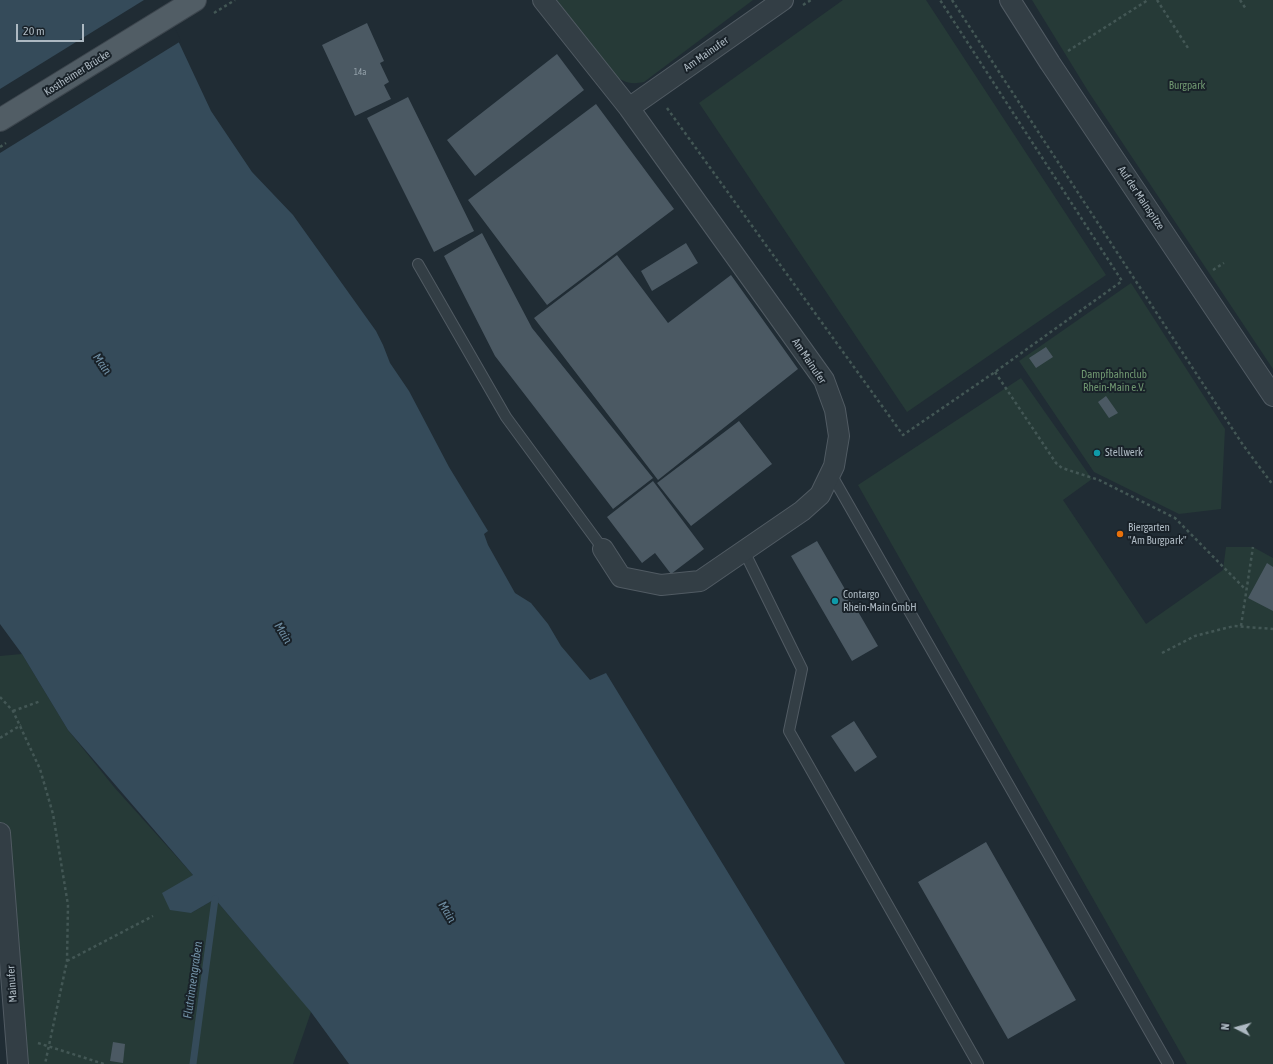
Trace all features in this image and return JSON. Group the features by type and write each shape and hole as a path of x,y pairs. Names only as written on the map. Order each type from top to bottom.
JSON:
{"main road":[{"name":"Kostheimer Brücke","path":"0,120 195,0"}],"street":[{"name":"Am Mainufer","path":"543,0 629,108 824,380 835,410 839,436 834,466 820,495 802,511 700,581 660,585 621,577 603,548"},
{"name":"Auf der Mainspitze","path":"1010,0 1050,63 1273,396"},
{"name":"Am Mainufer","path":"629,108 790,4"},
{"name":"Mainufer","path":"0,833 7,1014 18,1064"}],"lane":[{"path":"418,264 506,417 603,548"},
{"path":"830,474 1168,1064"},
{"path":"744,551 802,669 790,731 978,1064"}],"path":[{"path":"790,4 811,0"},
{"path":"662,101 903,435 995,372 1122,281 940,0"},
{"path":"952,0 1243,445 1273,485"},
{"path":"1050,63 1148,0"},
{"path":"1157,0 1188,48"},
{"path":"1240,0 1246,9"},
{"path":"995,372 1056,463 1062,468 1099,480 1175,518 1246,590"},
{"path":"1241,626 1253,547"},
{"path":"1162,653 1195,636 1234,626 1273,629"},
{"path":"0,697 13,711 21,725 40,769 53,814 68,904 67,961 45,1064"},
{"path":"13,711 41,701"},
{"path":"0,738 21,725"},
{"path":"67,961 153,916"},
{"path":"48,1045 104,1064"}],"green space":[{"path":"557,0 753,0 644,82 630,83 623,81 612,73"},
{"path":"843,0 926,0 1106,275 907,412 699,103"},
{"name":"Burgpark","path":"1032,0 1273,0 1273,369 1088,91"},
{"name":"Dampfbahnclub Rhein-Main e.V.","path":"1131,283 1225,429 1221,509 1179,514 1094,472 1019,361"},
{"path":"1021,378 1092,479 1063,500 1146,624 1223,570 1226,547 1253,547 1273,558 1273,1064 1187,1064 858,485"},
{"path":"22,654 68,730 114,787 193,875 191,913 215,899 260,952 296,989 311,1012 293,1064 18,1064 0,833 0,656"}],"water":[{"name":"Main","path":"0,0 159,0 211,111 252,172 293,215 376,331 390,363 409,391 449,467 488,531 484,534 488,545 515,593 531,603 548,624 561,646 590,680 606,673 845,1064 349,1064 311,1012 215,899 191,913 170,910 162,893 193,875 68,730 22,654 0,624"}],"pier":[{"path":"144,0 162,0 181,41 0,153 0,89"}],"building":[{"path":"367,23 384,61 380,63 389,82 384,85 391,99 355,116 322,45"},
{"path":"557,54 584,90 475,176 447,140"},
{"path":"408,97 474,231 434,252 367,118"},
{"path":"596,104 674,209 547,305 468,200"},
{"path":"482,233 532,328 653,478 613,509 495,356 444,256"},
{"path":"686,243 698,263 652,291 641,271"},
{"path":"617,255 668,323 731,275 798,369 658,480 534,318"},
{"path":"1046,347 1053,357 1036,368 1029,358"},
{"path":"1106,396 1118,413 1109,418 1098,402"},
{"path":"739,421 772,464 691,526 657,483"},
{"name":"Stellwerk","path":"1097,449 1101,454 1096,458 1093,452"},
{"path":"653,481 704,549 671,574 655,553 642,563 607,517"},
{"name":"Contargo Rhein-Main GmbH","path":"817,541 878,646 852,661 791,556"},
{"path":"1267,563 1273,567 1273,611 1248,598"},
{"path":"854,721 877,757 855,772 831,736"},
{"path":"986,842 1076,1000 1008,1039 918,882"},
{"path":"113,1042 125,1044 123,1063 110,1061"}],"waterway":[{"name":"Flutrinnengraben","path":"193,1064 215,899"}],"place":[{"name":"Stellwerk","path":"1097,453"},
{"name":"Biergarten \"Am Burgpark\"","path":"1120,534"},
{"name":"Contargo Rhein-Main GmbH","path":"835,601"}]}
